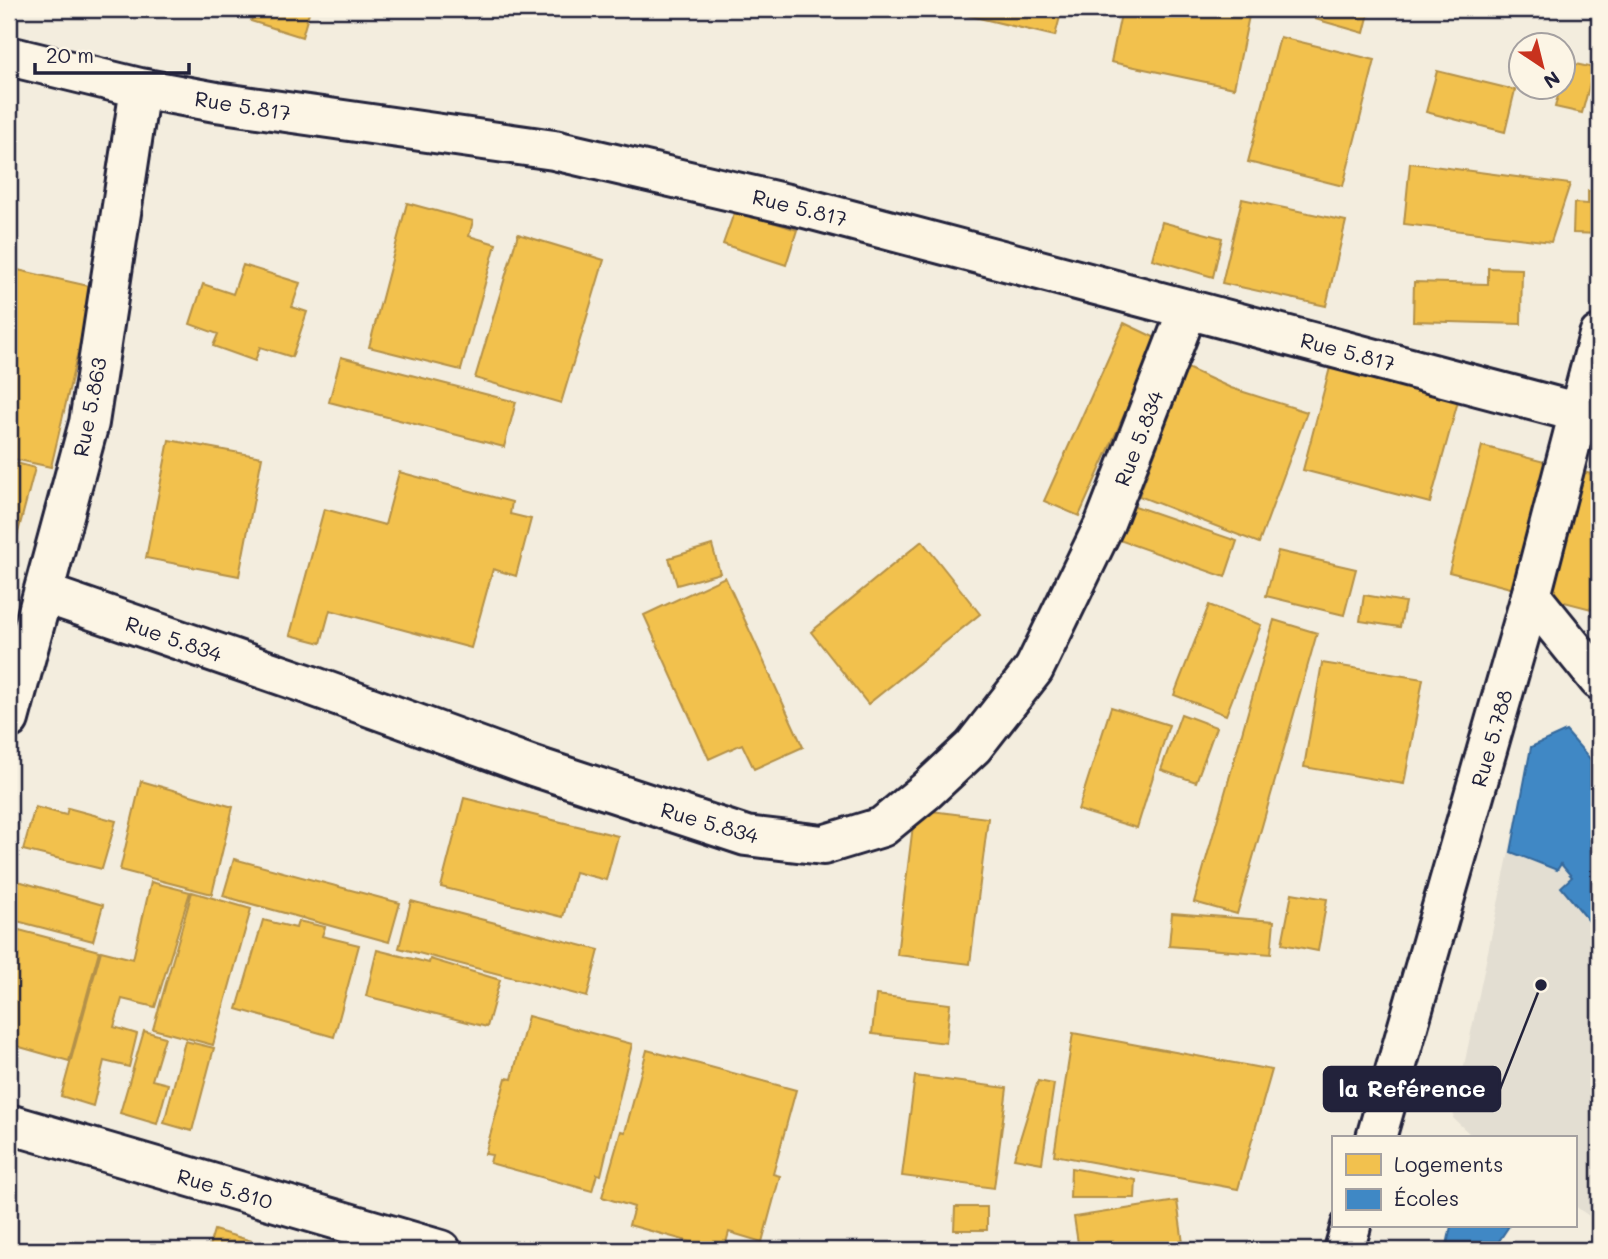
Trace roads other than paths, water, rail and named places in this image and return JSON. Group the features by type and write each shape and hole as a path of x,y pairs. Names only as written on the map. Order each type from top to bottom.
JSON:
{"street":[{"name":"Rue 5.817","path":"9,56 140,88 216,102 554,150 805,208 1580,412"},
{"name":"Rue 5.863","path":"9,719 89,423 140,88"},
{"name":"Rue 5.834","path":"43,593 304,682 533,766 746,836 822,845 882,827 917,798 973,747 1034,669 1105,523 1188,309"},
{"name":"Rue 5.788","path":"1377,1136 1531,596 1599,335"},
{"path":"1531,596 1599,680"},
{"name":"Rue 5.810","path":"9,1124 441,1250"},
{"path":"1344,1250 1350,1228"}],"place":[{"name":"la Reférence","path":"1541,985"}]}
